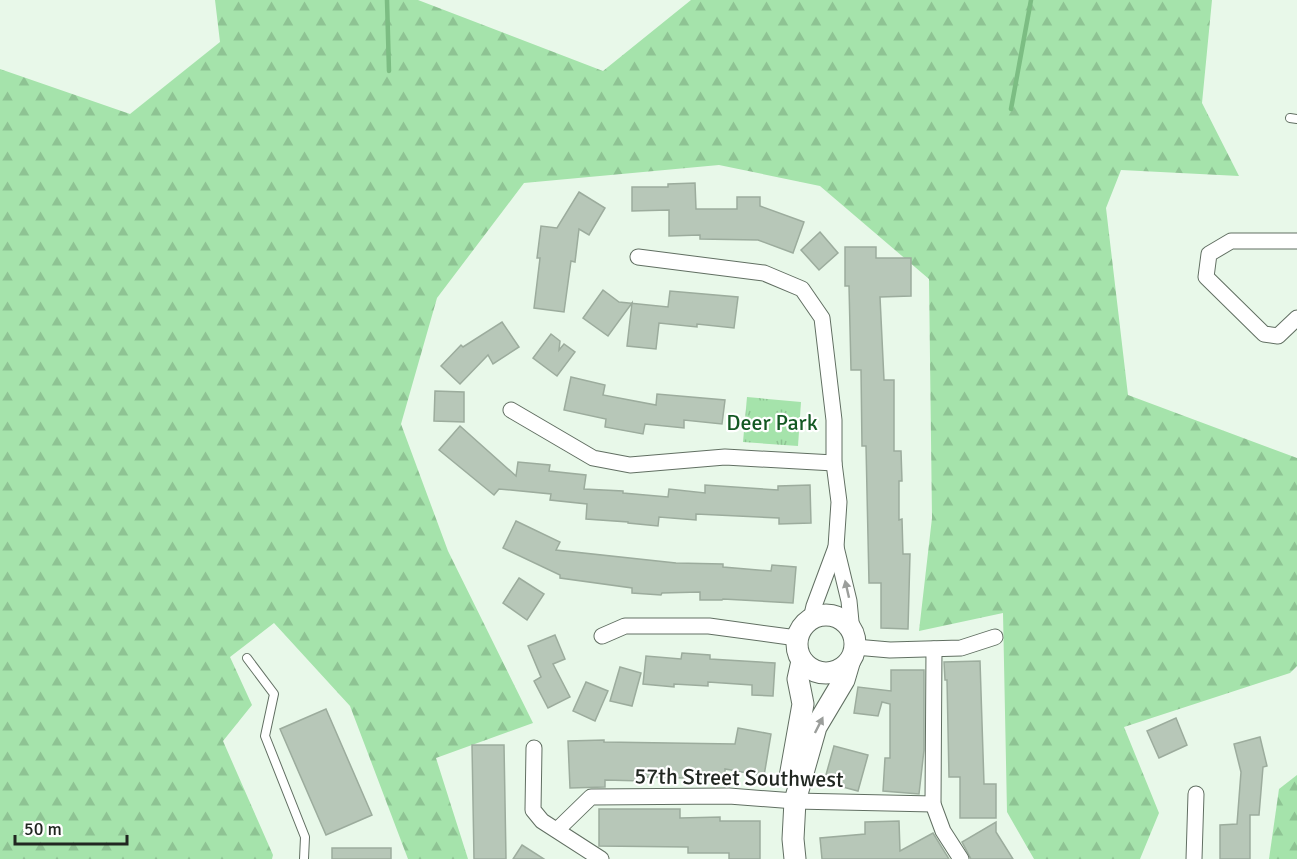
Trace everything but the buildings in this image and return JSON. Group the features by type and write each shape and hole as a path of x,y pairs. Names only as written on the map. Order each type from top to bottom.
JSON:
{"street":[{"path":"1297,241 1232,241 1209,254 1206,277 1264,334 1278,336 1297,318"},
{"path":"638,257 764,273 802,290 822,318 834,420 834,462 839,502 836,547 811,619"},
{"path":"511,410 593,458 630,465 725,457 834,462"},
{"path":"795,859 793,838 795,801 816,727 844,680 852,647 849,601 836,547"},
{"path":"824,615 837,617 848,625 852,647 839,670 826,674 812,670 802,662 796,648 797,638 801,628 811,619 824,615"},
{"path":"602,636 625,626 709,626 797,638"},
{"path":"852,647 961,648 995,637"},
{"path":"934,649 933,804 943,831 961,859"},
{"path":"795,801 789,778 802,704 798,678 802,662"},
{"path":"534,748 533,810 542,821 601,859"},
{"path":"1194,859 1196,794"},
{"name":"57th Street Southwest","path":"558,830 591,797 729,796 795,801 933,804"}],"lane":[{"path":"247,658 274,694 265,736 305,837 304,859"}],"green space":[{"path":"215,0 418,0 603,71 691,0 1212,0 1202,103 1239,176 1121,170 1106,208 1128,395 1297,458 1297,666 1290,673 1124,727 1159,813 1140,859 1034,859 1007,812 1003,613 919,631 932,518 929,279 820,186 719,165 524,183 437,298 401,424 448,551 533,723 436,758 468,859 408,859 350,706 274,623 230,657 252,705 223,741 273,855 272,859 0,859 0,69 130,114 220,42"},
{"name":"Deer Park","path":"747,397 801,402 798,446 743,442"},
{"path":"1297,775 1297,859 1269,859 1279,789"}],"waterway":[{"path":"387,0 389,71"},
{"path":"1011,109 1031,0"}]}
